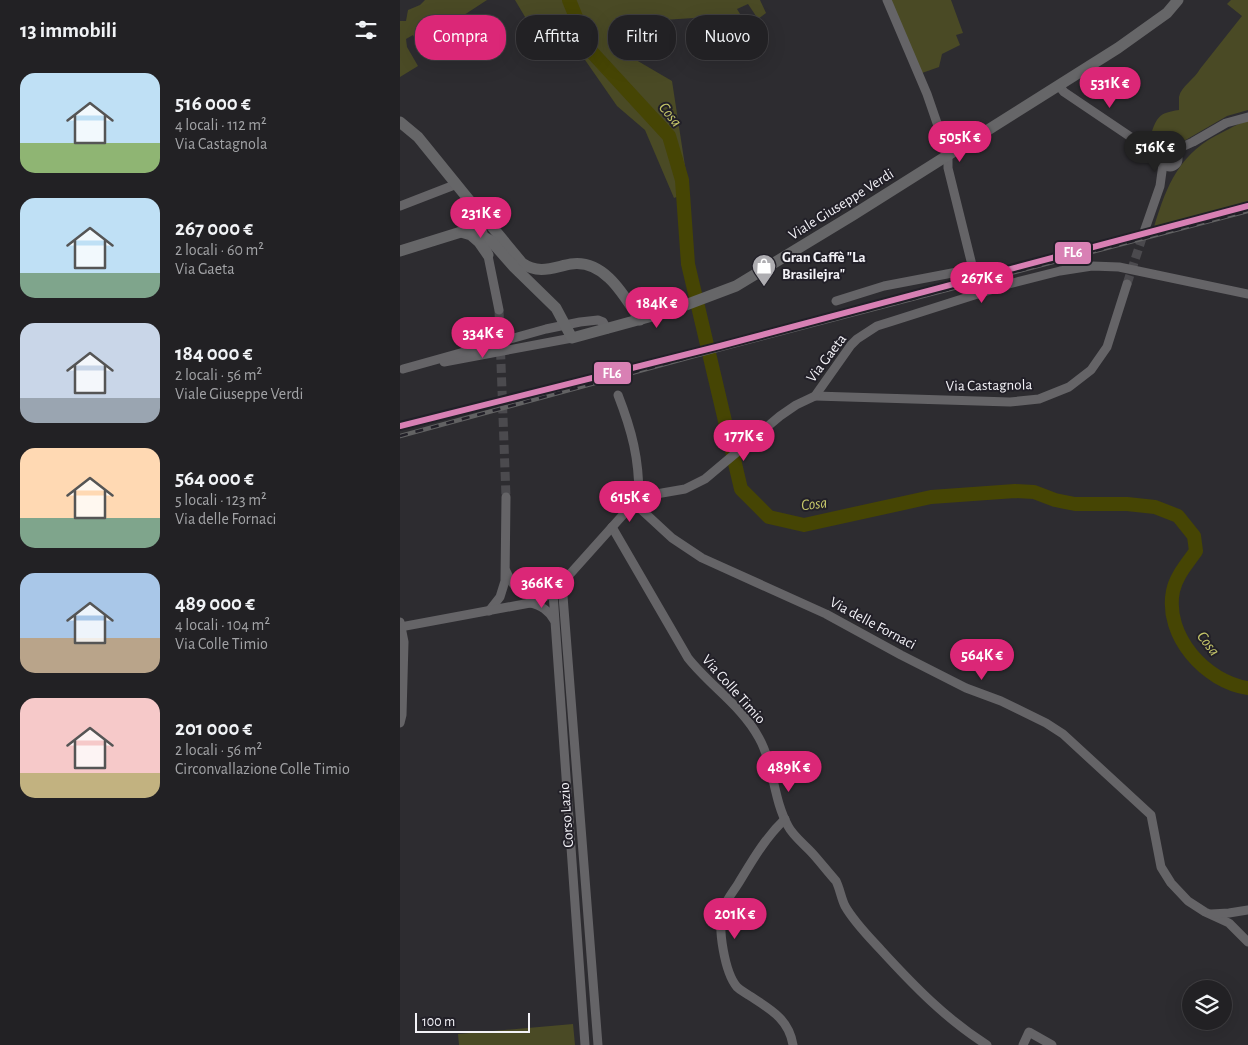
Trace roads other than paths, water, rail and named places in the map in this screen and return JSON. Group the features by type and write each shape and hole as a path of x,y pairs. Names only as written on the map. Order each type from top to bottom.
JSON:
{"main road":[{"name":"Viale Giuseppe Verdi","path":"572,338 667,312 736,286 1059,86 1144,31 1167,13 1178,0"},
{"path":"400,122 418,137 457,184 479,215 489,223 518,260 528,267 540,270 577,264 591,267 605,274 617,286 640,320"},
{"path":"400,251 474,227 479,215"},
{"path":"461,232 471,232 484,236 491,241 514,267 549,300 562,326 572,338"},
{"path":"461,232 471,235 479,242 488,255"}],"street":[{"path":"836,301 884,286 973,269 948,168 948,155 927,94 887,0"},
{"path":"1059,86 1064,92 1147,148 1167,167 1175,163 1177,155 1171,151 1147,148"},
{"path":"1160,186 1163,163 1162,155 1193,142 1226,123 1248,117"},
{"path":"1145,229 1166,174 1193,142"},
{"path":"400,206 457,184"},
{"path":"479,215 499,310"},
{"name":"Via Gaeta","path":"636,500 685,489 705,479 796,404 815,396 851,345 877,326 1009,284 1060,271 1092,266 1119,266 1248,294"},
{"name":"Via Castagnola","path":"815,396 1010,402 1039,399 1069,387 1091,370 1107,347 1127,284"},
{"path":"401,369 562,326 598,320 603,322 607,329"},
{"path":"401,369 572,338"},
{"path":"400,723 402,715 404,642 401,625 513,607 530,603 553,593 636,500 638,459 632,433 618,395"},
{"path":"488,611 495,604 502,590 506,571 506,497"},
{"name":"Via delle Fornaci","path":"636,500 672,538 702,558 826,614 966,688 1001,701 1046,723 1063,734 1150,815 1160,867 1171,883 1188,901 1229,923 1248,942"},
{"name":"Via Colle Timio","path":"612,527 688,658 747,720 759,738 766,753 784,819 788,827 836,881 845,906 908,980 944,1014 987,1045"},
{"path":"506,571 515,588 513,607"},
{"name":"Corso Lazio","path":"562,583 598,1045"},
{"path":"515,588 524,593 543,598"},
{"path":"502,590 513,607"},
{"name":"Corso Lazio","path":"553,593 585,1045"},
{"path":"530,603 542,606 550,613 555,623"},
{"path":"784,819 752,859 722,910 721,926 725,955 732,979 738,987 772,1008 783,1020 792,1038 793,1045"},
{"path":"1210,914 1229,914 1248,910"},
{"path":"1023,1045 1030,1032 1052,1045"}],"waterway":[{"name":"Cosa","path":"569,0 589,49 669,136 682,180 688,264 741,489 769,517 804,525 931,497 1015,491 1034,492 1055,500 1075,504 1127,504 1155,507 1178,516 1194,536 1196,551 1182,570 1174,586 1172,608 1175,624 1191,654 1203,667 1217,677 1232,684 1248,688"}],"tunnel":[{"path":"1127,284 1145,229"},
{"path":"499,310 506,497"}],"railway":[{"path":"400,436 694,356 1248,211"}],"place":[{"name":"Gran Caffè \"La Brasilejra\"","path":"764,287"}]}
